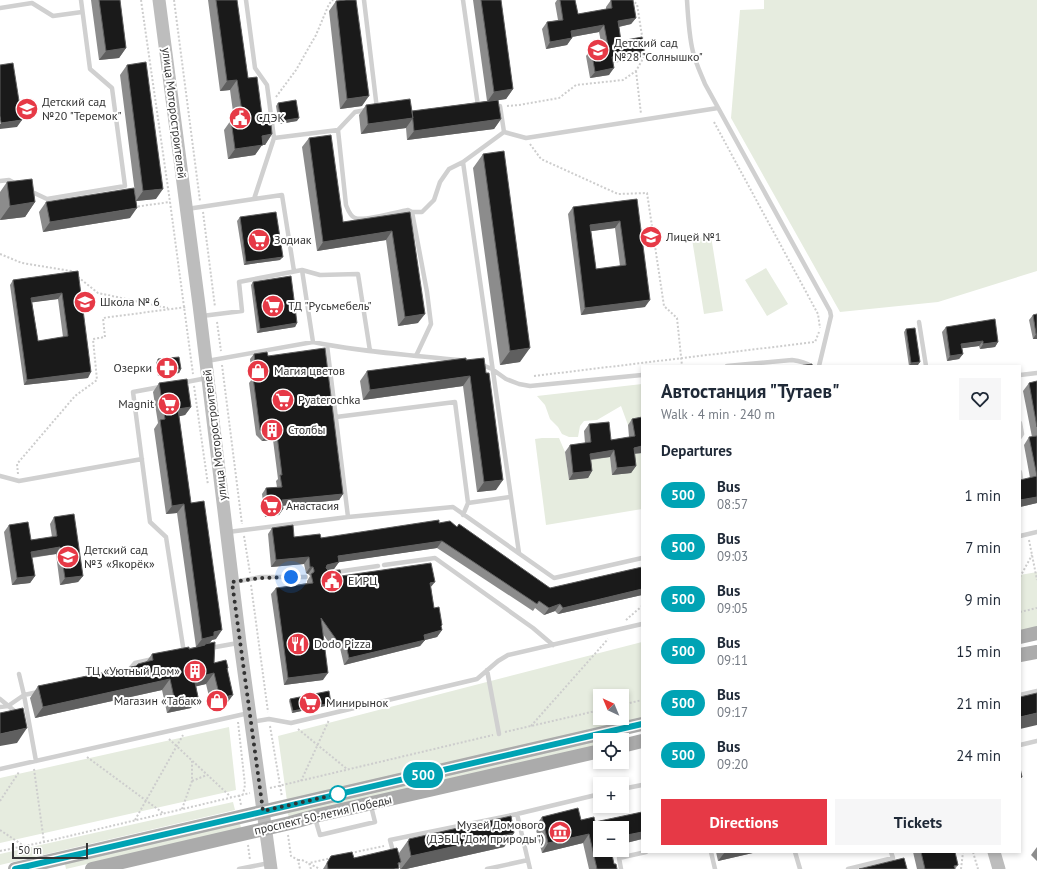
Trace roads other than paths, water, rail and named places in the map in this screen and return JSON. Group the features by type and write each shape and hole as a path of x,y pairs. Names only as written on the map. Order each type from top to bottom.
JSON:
{"main road":[{"path":"1021,637 1037,633"},
{"path":"1021,655 1037,652"},
{"name":"проспект 50-летия Победы","path":"15,869 57,862 263,811 641,724"},
{"path":"629,744 641,741"},
{"name":"проспект 50-летия Победы","path":"92,869 593,753"}],"street":[{"name":"улица Моторостроителей","path":"159,0 206,361 232,582 271,866"},
{"path":"994,853 999,869"}],"lane":[{"path":"0,182 9,180 47,199 125,186 112,88 90,69 81,0"},
{"path":"246,0 256,68 267,85 274,138 254,199"},
{"path":"364,0 377,109"},
{"path":"463,0 478,106"},
{"path":"687,0 693,52 705,84 830,311 831,316 819,365"},
{"path":"0,8 32,4 53,16 82,12"},
{"path":"470,107 500,106 504,132"},
{"path":"274,138 338,130 355,112 384,108"},
{"path":"504,132 526,138 718,108"},
{"path":"338,130 346,205 351,215 356,219 370,218 408,210 412,212 422,212 434,200 440,182 449,169 463,162 504,132"},
{"path":"463,162 519,553"},
{"path":"186,210 282,195 294,272"},
{"path":"412,212 427,292 431,324 416,356"},
{"path":"302,270 313,342"},
{"path":"200,316 242,311 239,282 302,270 320,275 358,274 370,351"},
{"path":"918,322 926,365"},
{"path":"206,361 313,342 370,351 461,360"},
{"path":"327,345 348,517"},
{"path":"738,365 792,360 800,361 809,365"},
{"path":"477,362 492,369 506,379 530,386 641,375"},
{"path":"1021,375 1037,372"},
{"path":"179,384 207,378"},
{"path":"164,386 133,392 150,522 166,537 184,653"},
{"path":"336,417 455,402 468,503 463,515"},
{"path":"0,476 19,481 142,460"},
{"path":"468,503 510,497"},
{"path":"226,532 348,517 453,507 554,578 641,558"},
{"path":"1021,536 1037,532"},
{"path":"384,565 435,558 533,628 553,645"},
{"path":"332,573 378,566"},
{"path":"232,582 261,578 306,577"},
{"path":"0,769 188,727 251,718 269,719 291,723 477,679 498,661 508,655 641,624"},
{"path":"207,649 240,643"},
{"path":"177,654 192,651"},
{"path":"127,673 136,663 156,658"},
{"path":"487,670 499,734"},
{"path":"19,674 24,694 35,761"},
{"path":"0,707 8,706 24,694 46,690"},
{"path":"1021,695 1037,691"},
{"path":"0,699 19,715"},
{"path":"24,719 29,724"},
{"path":"1021,745 1037,741"},
{"path":"629,788 641,785"},
{"path":"395,862 390,840 517,814 593,796"},
{"path":"315,816 320,835 375,822 371,803"},
{"path":"517,814 530,869"},
{"path":"621,869 619,858 642,853"},
{"path":"711,853 715,869"},
{"path":"796,853 800,869"},
{"path":"848,869 893,858 891,853"},
{"path":"487,869 528,860"},
{"path":"239,869 271,866"}],"place":[{"name":"Детский сад №28 \"Солнышко\"","path":"598,50"},
{"name":"Детский сад №20 \"Теремок\"","path":"27,109"},
{"name":"СДЭК","path":"240,118"},
{"name":"Лицей №1","path":"651,237"},
{"name":"Зодиак","path":"259,240"},
{"name":"Школа № 6","path":"85,302"},
{"name":"ТД \"Русьмебель\"","path":"273,306"},
{"name":"Озерки","path":"167,368"},
{"name":"Магия цветов","path":"258,371"},
{"name":"Pyaterochka","path":"283,400"},
{"name":"Magnit","path":"169,404"},
{"name":"Столбы","path":"272,430"},
{"name":"Анастасия","path":"271,506"},
{"name":"Детский сад №3 «Якорёк»","path":"68,557"},
{"name":"ЕИРЦ","path":"332,581"},
{"name":"Dodo Pizza","path":"298,644"},
{"name":"ТЦ «Уютный Дом»","path":"195,671"},
{"name":"Магазин «Табак»","path":"217,701"},
{"name":"Минирынок","path":"310,703"},
{"name":"Музей Домового (ДЭБЦ \"Дом природы\")","path":"560,832"}]}
